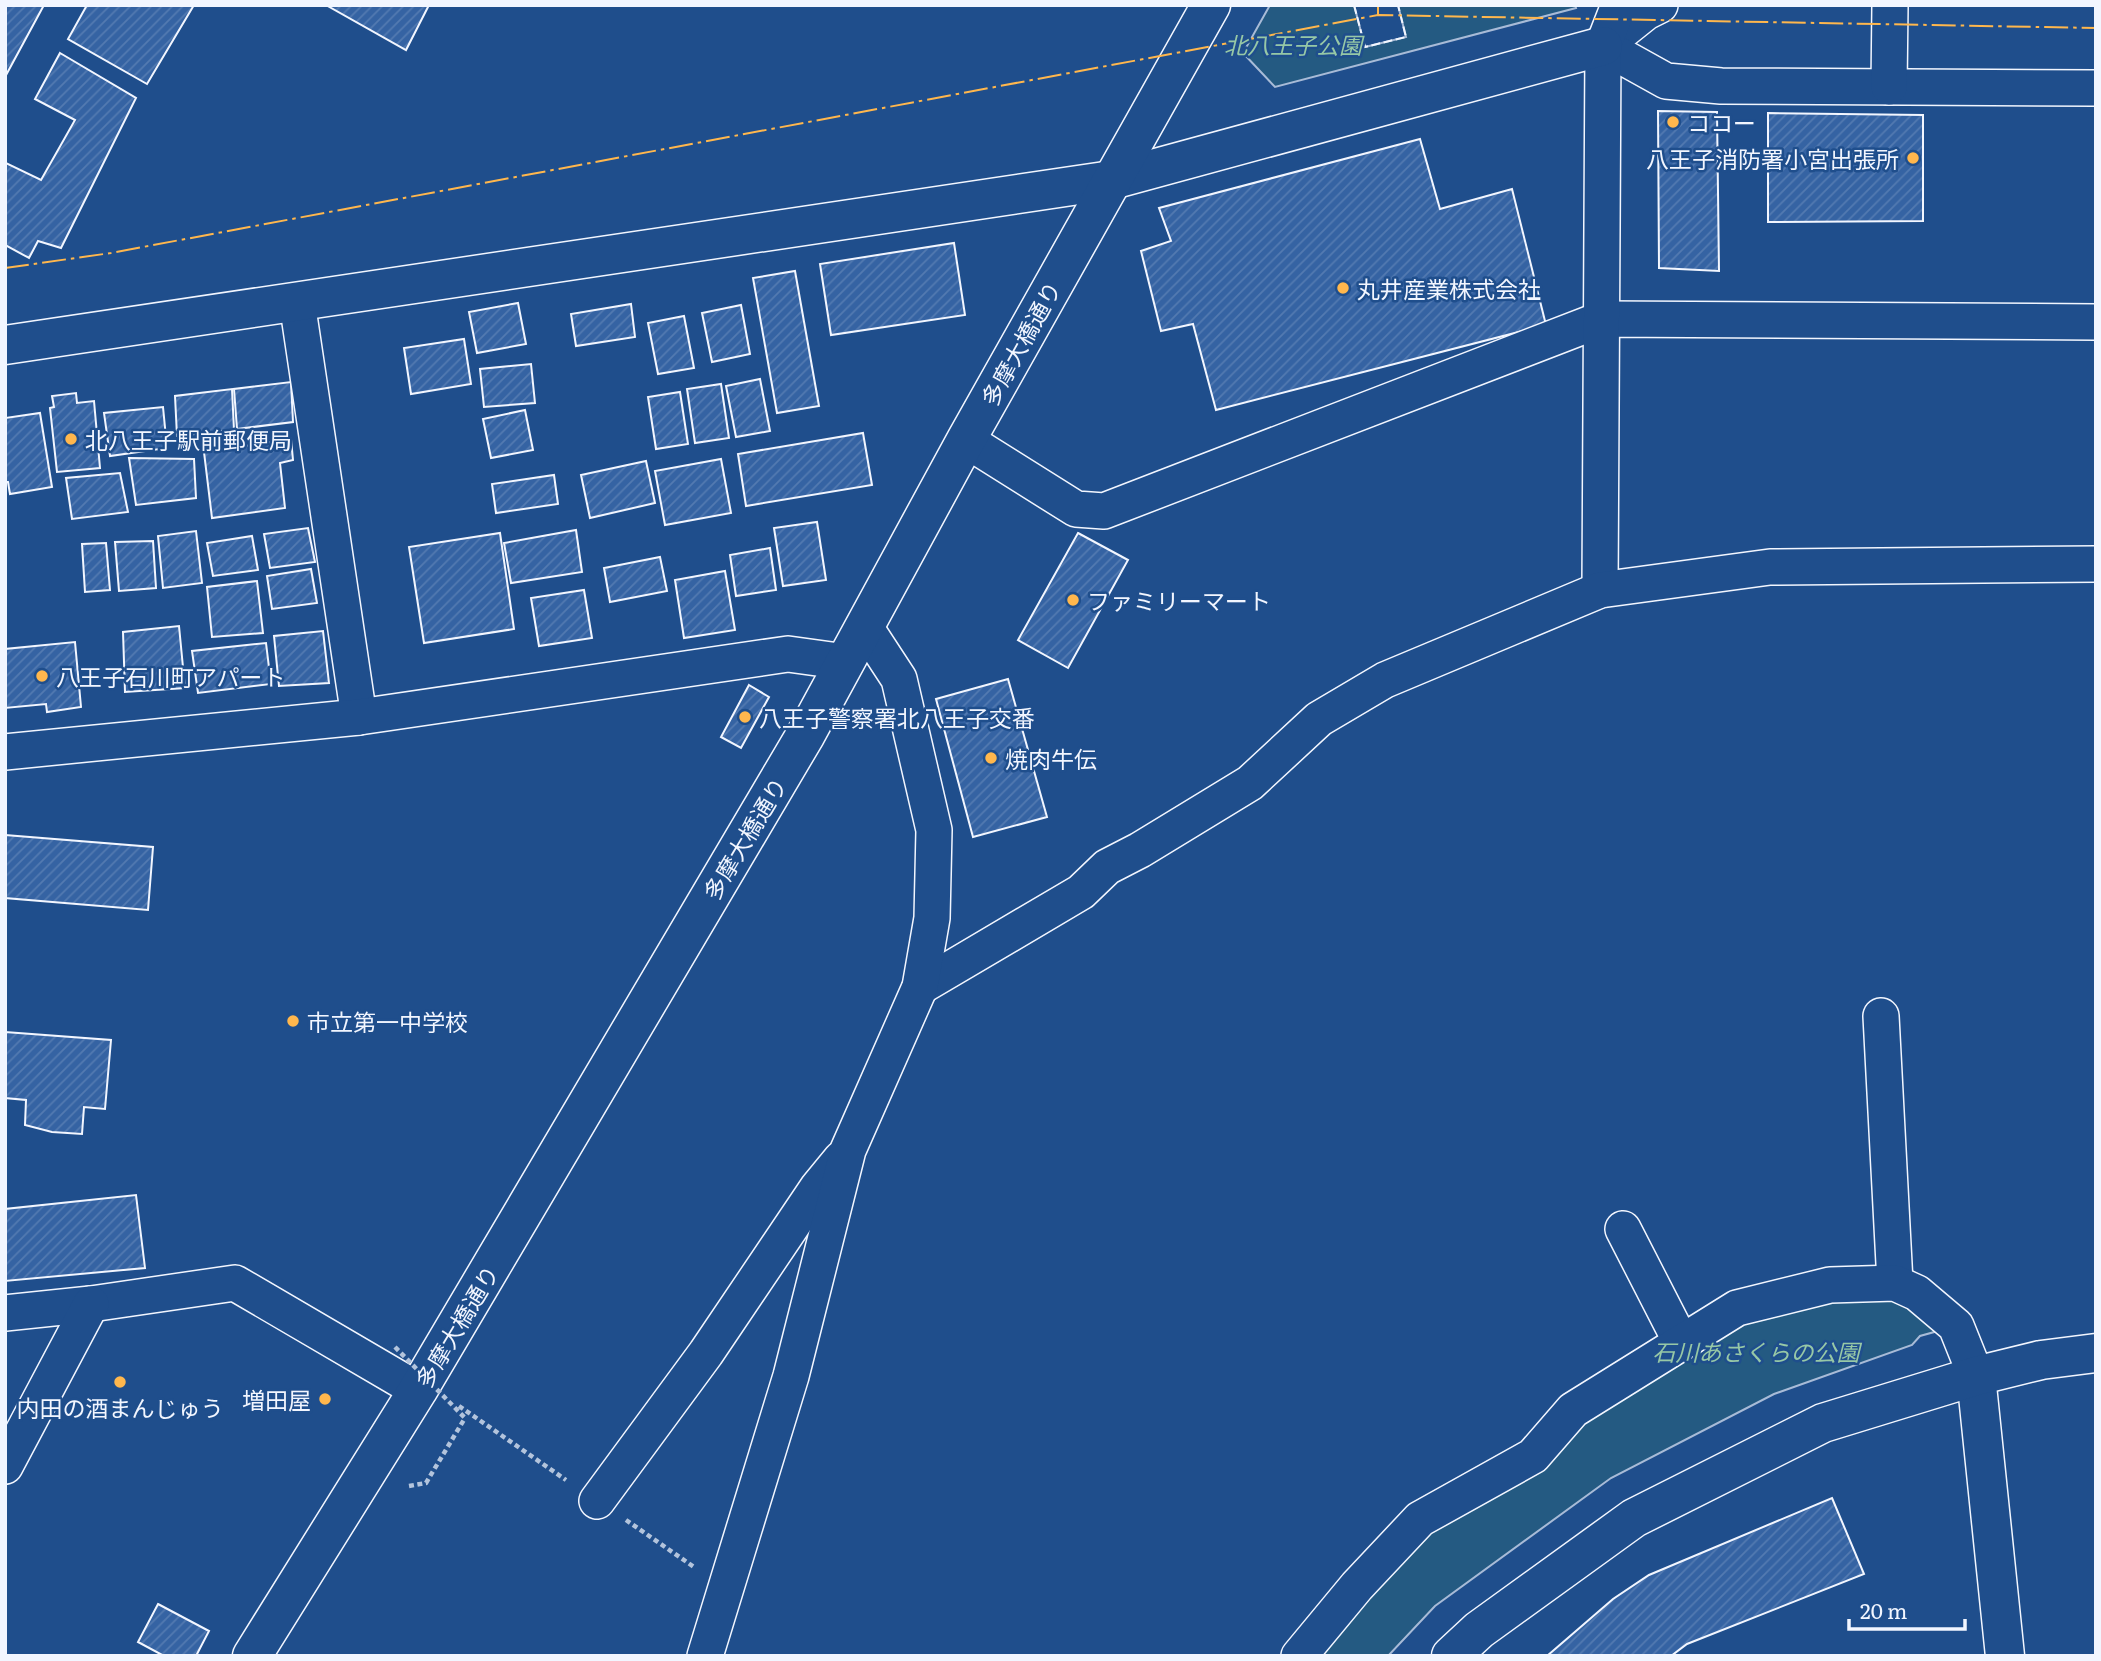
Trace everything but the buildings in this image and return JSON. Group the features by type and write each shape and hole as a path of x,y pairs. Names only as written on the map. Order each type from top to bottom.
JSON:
{"street":[{"name":"多摩大橋通り","path":"252,1656 418,1390 806,734 966,440 1212,5"},
{"path":"1600,590 1603,46 1619,5"},
{"path":"5,345 1112,180 1603,46 1646,12 1660,5"},
{"path":"1889,87 1890,5"},
{"path":"1603,46 1666,81 1721,86 2096,88"},
{"path":"297,302 359,717"},
{"path":"966,440 1076,509 1104,511 1602,319 2096,322"},
{"path":"920,987 1081,892 1107,867 1250,783 1319,719 1385,680 1600,590 1770,567 2096,564"},
{"path":"705,1656 791,1376 848,1150 920,987 932,918 934,830 899,679 865,626"},
{"path":"5,752 359,717 788,654 846,662"},
{"path":"1881,1016 1895,1283"},
{"path":"597,1501 706,1353 818,1187 848,1150"},
{"path":"1623,1228 1681,1342"},
{"path":"5,1313 91,1304 235,1283 418,1390"},
{"path":"1298,1656 1357,1586 1420,1519 1533,1456 1573,1410 1681,1342 1737,1308 1830,1285 1895,1283 1917,1293 1956,1326 1976,1376 2005,1656"},
{"path":"5,1466 91,1304"},
{"path":"1451,1656 1479,1630 1634,1518 1823,1423 1976,1376 2041,1360 2096,1353"}],"path":[{"path":"395,1347 465,1419 425,1483 409,1486"}],"green space":[{"name":"北八王子公園","path":"1270,5 1354,5 1365,47 1406,37 1398,5 1575,5 1576,8 1275,87 1243,53"},
{"name":"石川あさくらの公園","path":"1895,1283 1956,1326 1920,1336 1912,1345 1774,1394 1611,1478 1435,1606 1388,1656 1299,1656 1357,1586 1737,1308"}],"fence":[{"path":"1354,5 1365,47 1406,37 1398,5"}],"power":[{"path":"1378,5 1378,15"},
{"path":"5,268 111,253 1378,15 2096,28"}],"place":[{"name":"ココー","path":"1673,122"},
{"name":"八王子消防署小宮出張所","path":"1913,158"},
{"name":"丸井産業株式会社","path":"1343,288"},
{"name":"北八王子駅前郵便局","path":"71,439"},
{"name":"ファミリーマート","path":"1073,600"},
{"name":"八王子石川町アパート","path":"42,676"},
{"name":"八王子警察署北八王子交番","path":"745,717"},
{"name":"焼肉牛伝","path":"991,758"},
{"name":"市立第一中学校","path":"293,1021"},
{"name":"内田の酒まんじゅう","path":"120,1382"},
{"name":"増田屋","path":"325,1399"}]}
